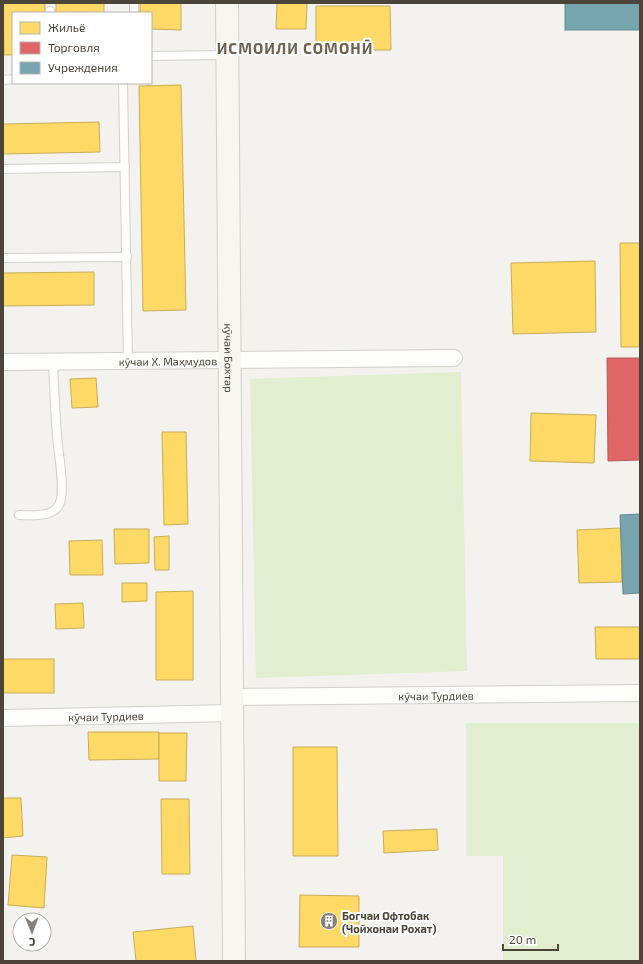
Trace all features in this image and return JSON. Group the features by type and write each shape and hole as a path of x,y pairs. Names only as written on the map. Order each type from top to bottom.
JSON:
{"street":[{"name":"кӯчаи Бохтар","path":"227,3 234,961"},
{"name":"кӯчаи Х. Маҳмудов","path":"3,362 454,358"},
{"name":"кӯчаи Турдиев","path":"3,718 232,705 640,693"}],"lane":[{"path":"152,56 228,55"},
{"path":"123,84 126,166 128,361"},
{"path":"3,169 126,166"},
{"path":"3,258 127,257"},
{"path":"19,515 46,514 59,506 62,489 57,442 53,361"}],"green space":[{"path":"461,372 467,671 256,678 250,379"},
{"path":"466,723 640,723 640,961 503,961 503,856 466,856"}],"building: Жильё":[{"path":"3,3 45,3 45,12 12,12 12,55 4,55"},
{"path":"56,3 104,3 104,12 56,12"},
{"path":"140,3 181,3 181,30 152,29 152,12 140,12"},
{"path":"277,3 307,3 306,29 276,29"},
{"path":"316,6 390,6 391,50 316,50"},
{"path":"181,85 186,310 143,311 139,86"},
{"path":"99,122 100,152 3,154 3,124"},
{"path":"620,243 640,243 640,347 621,347"},
{"path":"595,261 596,332 513,334 511,263"},
{"path":"94,272 94,305 3,306 3,273"},
{"path":"96,378 98,407 72,408 70,379"},
{"path":"531,413 596,415 594,463 530,461"},
{"path":"162,432 186,432 188,524 164,525"},
{"path":"621,528 622,582 579,583 577,530"},
{"path":"114,529 149,529 149,563 115,564"},
{"path":"169,536 169,570 155,570 154,537"},
{"path":"102,540 103,575 70,575 69,541"},
{"path":"122,583 147,583 147,601 122,602"},
{"path":"193,591 193,680 156,680 156,592"},
{"path":"83,603 84,628 56,629 55,604"},
{"path":"595,627 640,627 640,659 596,659"},
{"path":"3,659 54,659 54,693 3,693"},
{"path":"88,732 159,732 159,759 89,760"},
{"path":"159,733 187,733 186,781 159,781"},
{"path":"293,747 337,747 338,856 293,856"},
{"path":"3,798 21,798 23,836 3,838"},
{"path":"161,799 189,799 190,874 162,874"},
{"path":"437,829 438,850 384,853 383,831"},
{"path":"12,855 47,857 44,908 8,905"},
{"name":"Богчаи Офтобак (Чойхонаи Рохат)","path":"300,895 359,896 359,947 299,947"},
{"path":"193,926 196,961 136,961 133,932"}],"building: Торговля":[{"path":"607,358 640,358 640,460 608,461"}],"building: Учреждения":[{"path":"565,3 640,3 640,30 565,30"},
{"path":"640,514 640,593 623,594 620,515"}],"place":[{"name":"Богчаи Офтобак (Чойхонаи Рохат)","path":"329,921"}],"district":[{"name":"ИСМОИЛИ СОМОНӢ","path":"295,48"}]}
